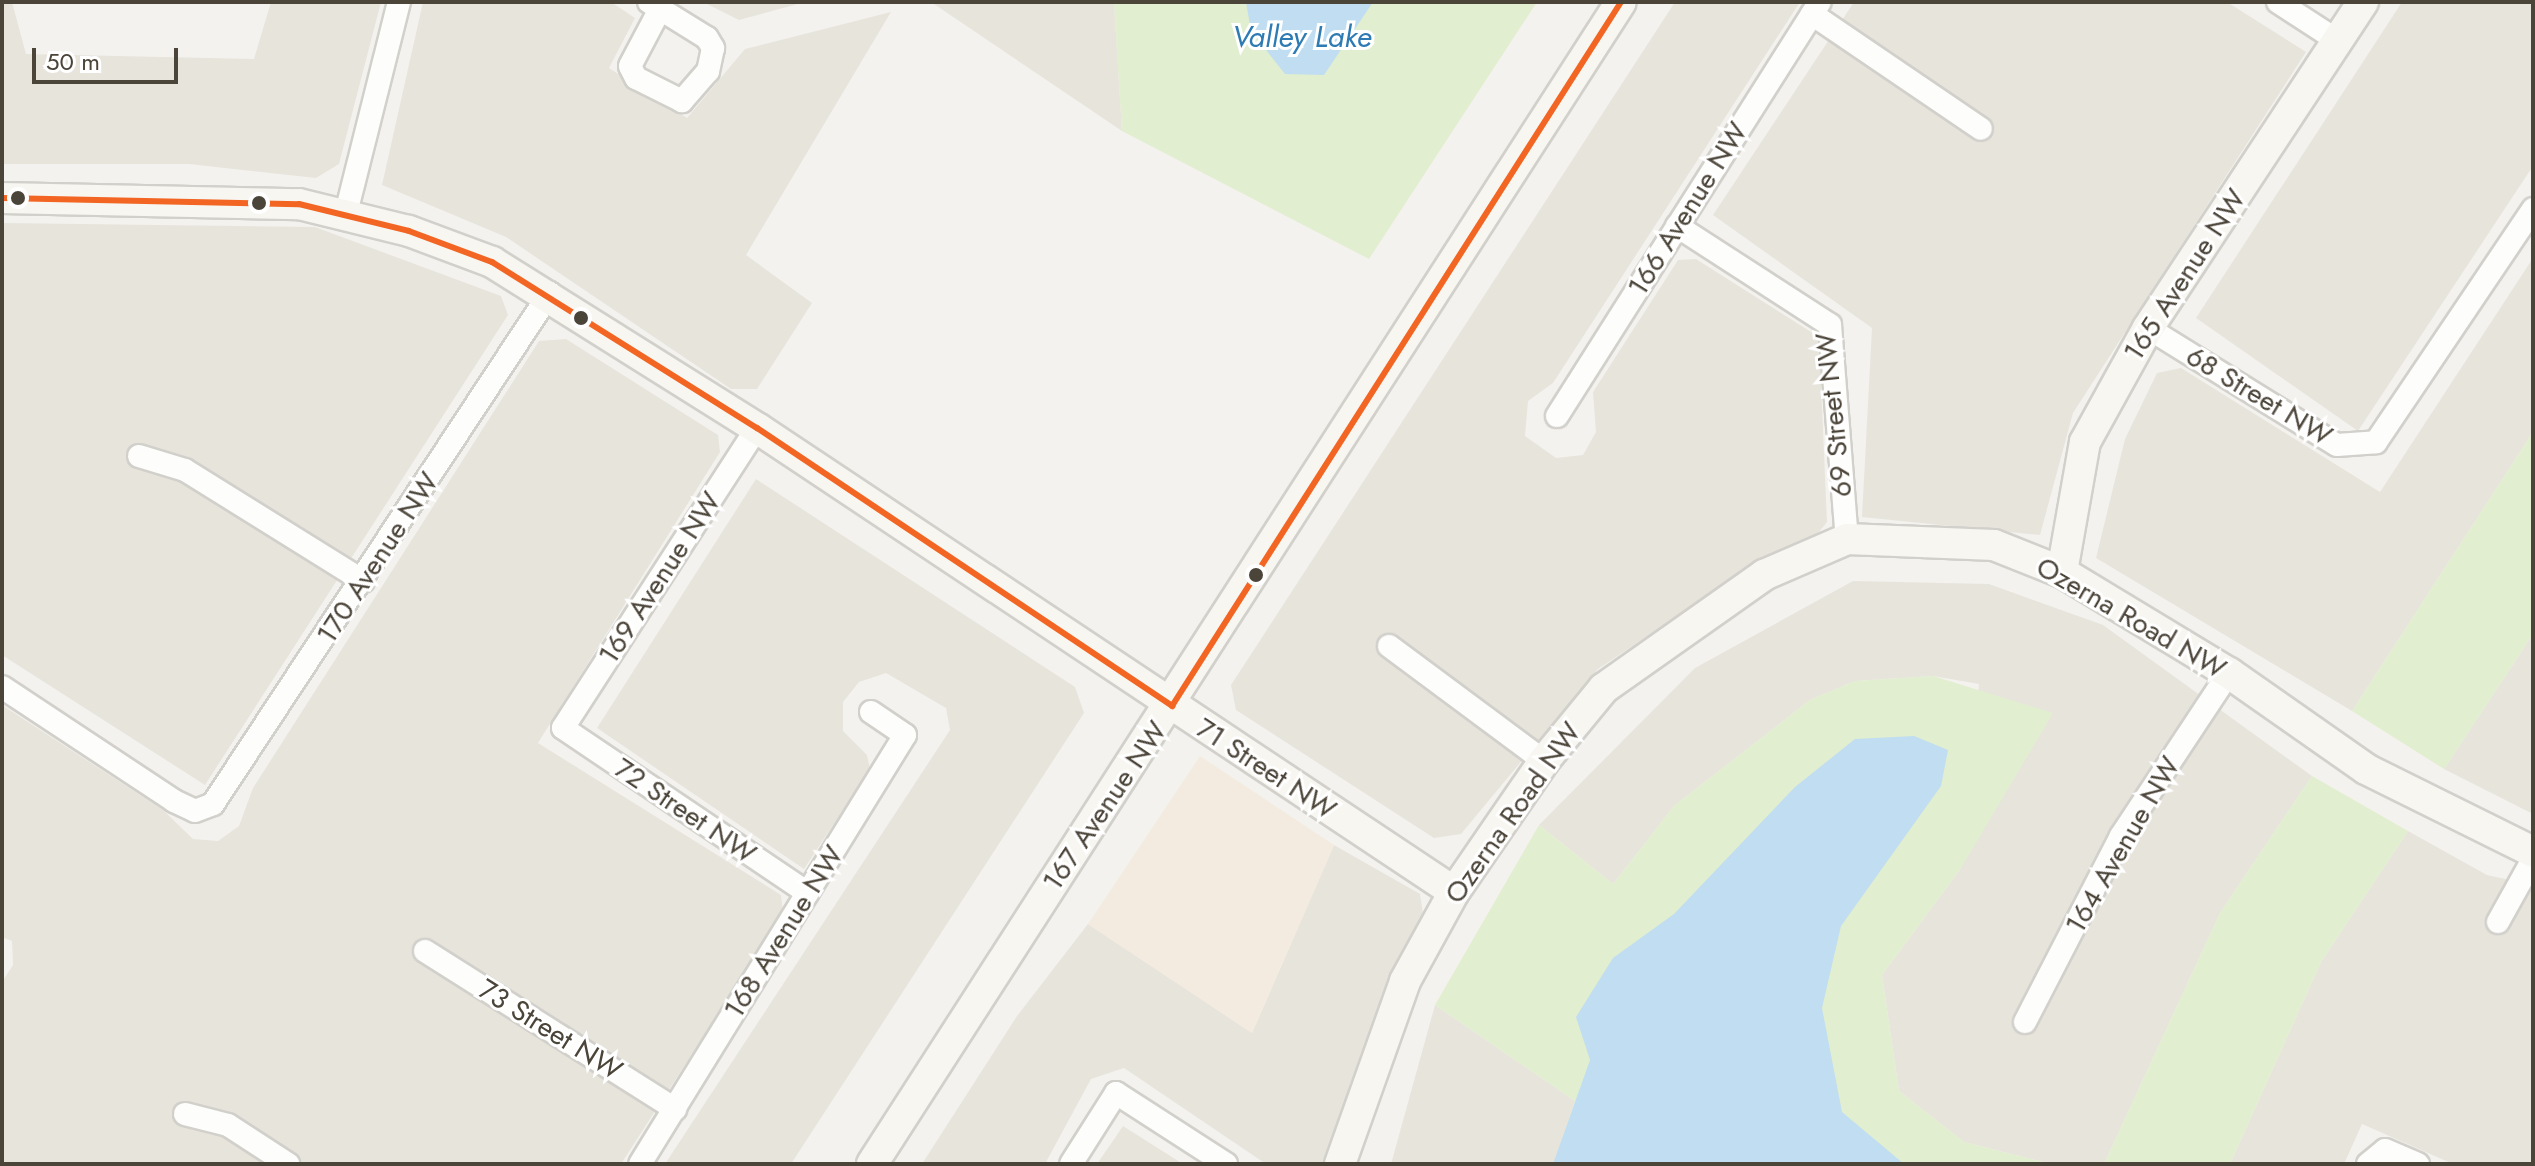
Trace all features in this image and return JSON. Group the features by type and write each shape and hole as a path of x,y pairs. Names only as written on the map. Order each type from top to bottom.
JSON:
{"street":[{"path":"346,213 399,2"},
{"name":"167 Avenue NW","path":"872,1164 1172,706 1621,2"},
{"path":"2278,2 2338,41"},
{"name":"165 Avenue NW","path":"2062,572 2085,442 2148,328 2363,2"},
{"path":"1816,8 1981,129"},
{"name":"166 Avenue NW","path":"1557,416 1816,8"},
{"name":"71 Street NW","path":"2,198 236,198 346,213 456,247 550,293 1454,892"},
{"name":"68 Street NW","path":"2148,328 2337,445 2376,442 2533,209"},
{"name":"69 Street NW","path":"1677,226 1830,325 1847,539"},
{"name":"170 Avenue NW","path":"2,687 195,811 213,804 233,781 550,293"},
{"name":"169 Avenue NW","path":"563,728 757,428"},
{"path":"139,456 185,470 363,581"},
{"name":"Ozerna Road NW","path":"1340,1164 1405,981 1454,892 1544,761 1604,688 1764,575 1847,539 1994,545 2062,572 2229,673 2366,769 2533,852"},
{"path":"1389,646 1544,761"},
{"name":"164 Avenue NW","path":"2025,1022 2121,836 2229,673"},
{"name":"168 Avenue NW","path":"640,1164 905,735 871,712"},
{"name":"72 Street NW","path":"563,728 808,893"},
{"path":"2498,922 2533,859"},
{"name":"73 Street NW","path":"425,951 675,1109"},
{"path":"1071,1164 1116,1093 1226,1164"},
{"path":"185,1114 228,1125 288,1164"},
{"path":"2376,1157 2418,1164"}],"shaded area":[{"path":"2,2 12,2 26,54 254,59 271,2 381,2 339,164 316,178 189,164 2,164"},
{"path":"423,2 611,2 635,18 609,68 687,118 745,49 891,12 746,255 812,303 757,389 731,389 506,237 382,185"},
{"path":"703,2 805,2 739,20"},
{"path":"931,2 1114,2 1122,131"},
{"path":"1675,2 1800,2 1553,383 1528,401 1525,436 1556,458 1583,455 1596,432 1593,392 1678,260 1696,259 1819,337 1827,522 1815,537 1750,567 1598,669 1461,834 1434,838 1236,710 1231,685"},
{"path":"1854,2 2227,2 2306,52 2073,413 2040,535 1862,517 1872,328 1713,215"},
{"path":"2402,2 2533,2 2533,166 2358,431 2196,318"},
{"path":"2,223 315,227 501,296 508,315 205,785 2,655"},
{"path":"2533,258 2533,432 2352,711 2096,558 2125,439 2157,373 2181,368 2380,492"},
{"path":"566,339 718,435 720,452 538,743 781,895 783,913 621,1164 2,1164 2,982 13,965 12,941 2,937 2,705 163,810 193,839 218,841 239,826 253,788 539,341"},
{"path":"756,479 1075,687 1084,713 791,1164 665,1164 950,730 946,708 886,673 859,682 843,702 843,731 867,755 870,769 804,869 597,728"},
{"path":"1853,581 1989,584 2103,625 2312,776 2220,913 2104,1164 2051,1164 1964,1142 1899,1091 1882,975 1961,868 1979,684 1933,676 1855,681 1810,700 1674,806 1613,884 1539,825 1695,668"},
{"path":"2533,634 2533,814 2444,769"},
{"path":"1200,756 1334,845 1252,1033 1088,924"},
{"path":"2408,831 2487,875 2533,885 2533,1164 2453,1164 2362,1124 2344,1164 2230,1164 2321,962"},
{"path":"1334,845 1420,894 1423,914 1390,977 1323,1164 1266,1164 1124,1068 1091,1079 1045,1164 922,1164 1017,1016 1088,924 1252,1033"},
{"path":"1435,1005 1575,1101 1554,1164 1391,1164"},
{"path":"1123,1126 1183,1164 1097,1164"}],"green space":[{"path":"1114,2 1537,2 1369,259 1122,131"},
{"path":"2533,432 2533,634 2444,769 2352,711"},
{"path":"1933,676 2053,713 1961,868 1882,975 1899,1091 1964,1142 2051,1164 1554,1164 1575,1101 1435,1005 1539,825 1613,884 1674,806 1810,700 1855,681"},
{"path":"2312,776 2408,831 2321,962 2230,1164 2104,1164 2220,913"}],"water":[{"name":"Valley Lake","path":"1246,2 1373,2 1324,75 1285,74 1251,31"},
{"path":"1914,736 1948,750 1941,786 1841,926 1822,1008 1842,1112 1904,1164 1553,1164 1590,1060 1576,1017 1613,958 1674,914 1795,787 1855,739"}],"transit line":[{"path":"1172,706 1621,2"},
{"path":"2,198 299,204 409,231 492,262 757,428 1172,706"}]}
